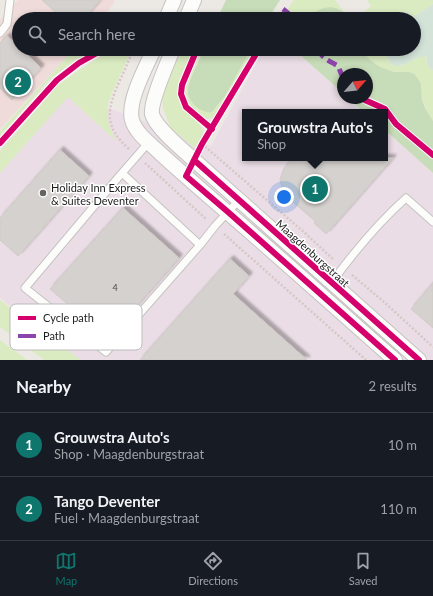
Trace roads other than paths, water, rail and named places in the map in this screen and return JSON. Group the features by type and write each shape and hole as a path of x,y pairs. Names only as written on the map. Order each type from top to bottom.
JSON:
{"street":[{"path":"169,12 174,0"},
{"path":"189,12 194,0"},
{"path":"151,56 134,94 131,105 134,127 186,176 395,360"},
{"name":"Maagdenburgstraat","path":"170,56 153,101 152,115 162,129 238,200 419,360"}],"lane":[{"path":"0,33 7,24 10,0"},
{"path":"45,304 25,288 149,142"},
{"path":"122,173 200,245"},
{"path":"332,282 388,214 406,198 433,222"},
{"path":"142,311 238,200"}],"place":[{"name":"Tango Deventer","path":"18,82"},
{"name":"Grouwstra Auto's","path":"315,189"},
{"name":"Holiday Inn Express & Suites Deventer","path":"43,193"}]}
